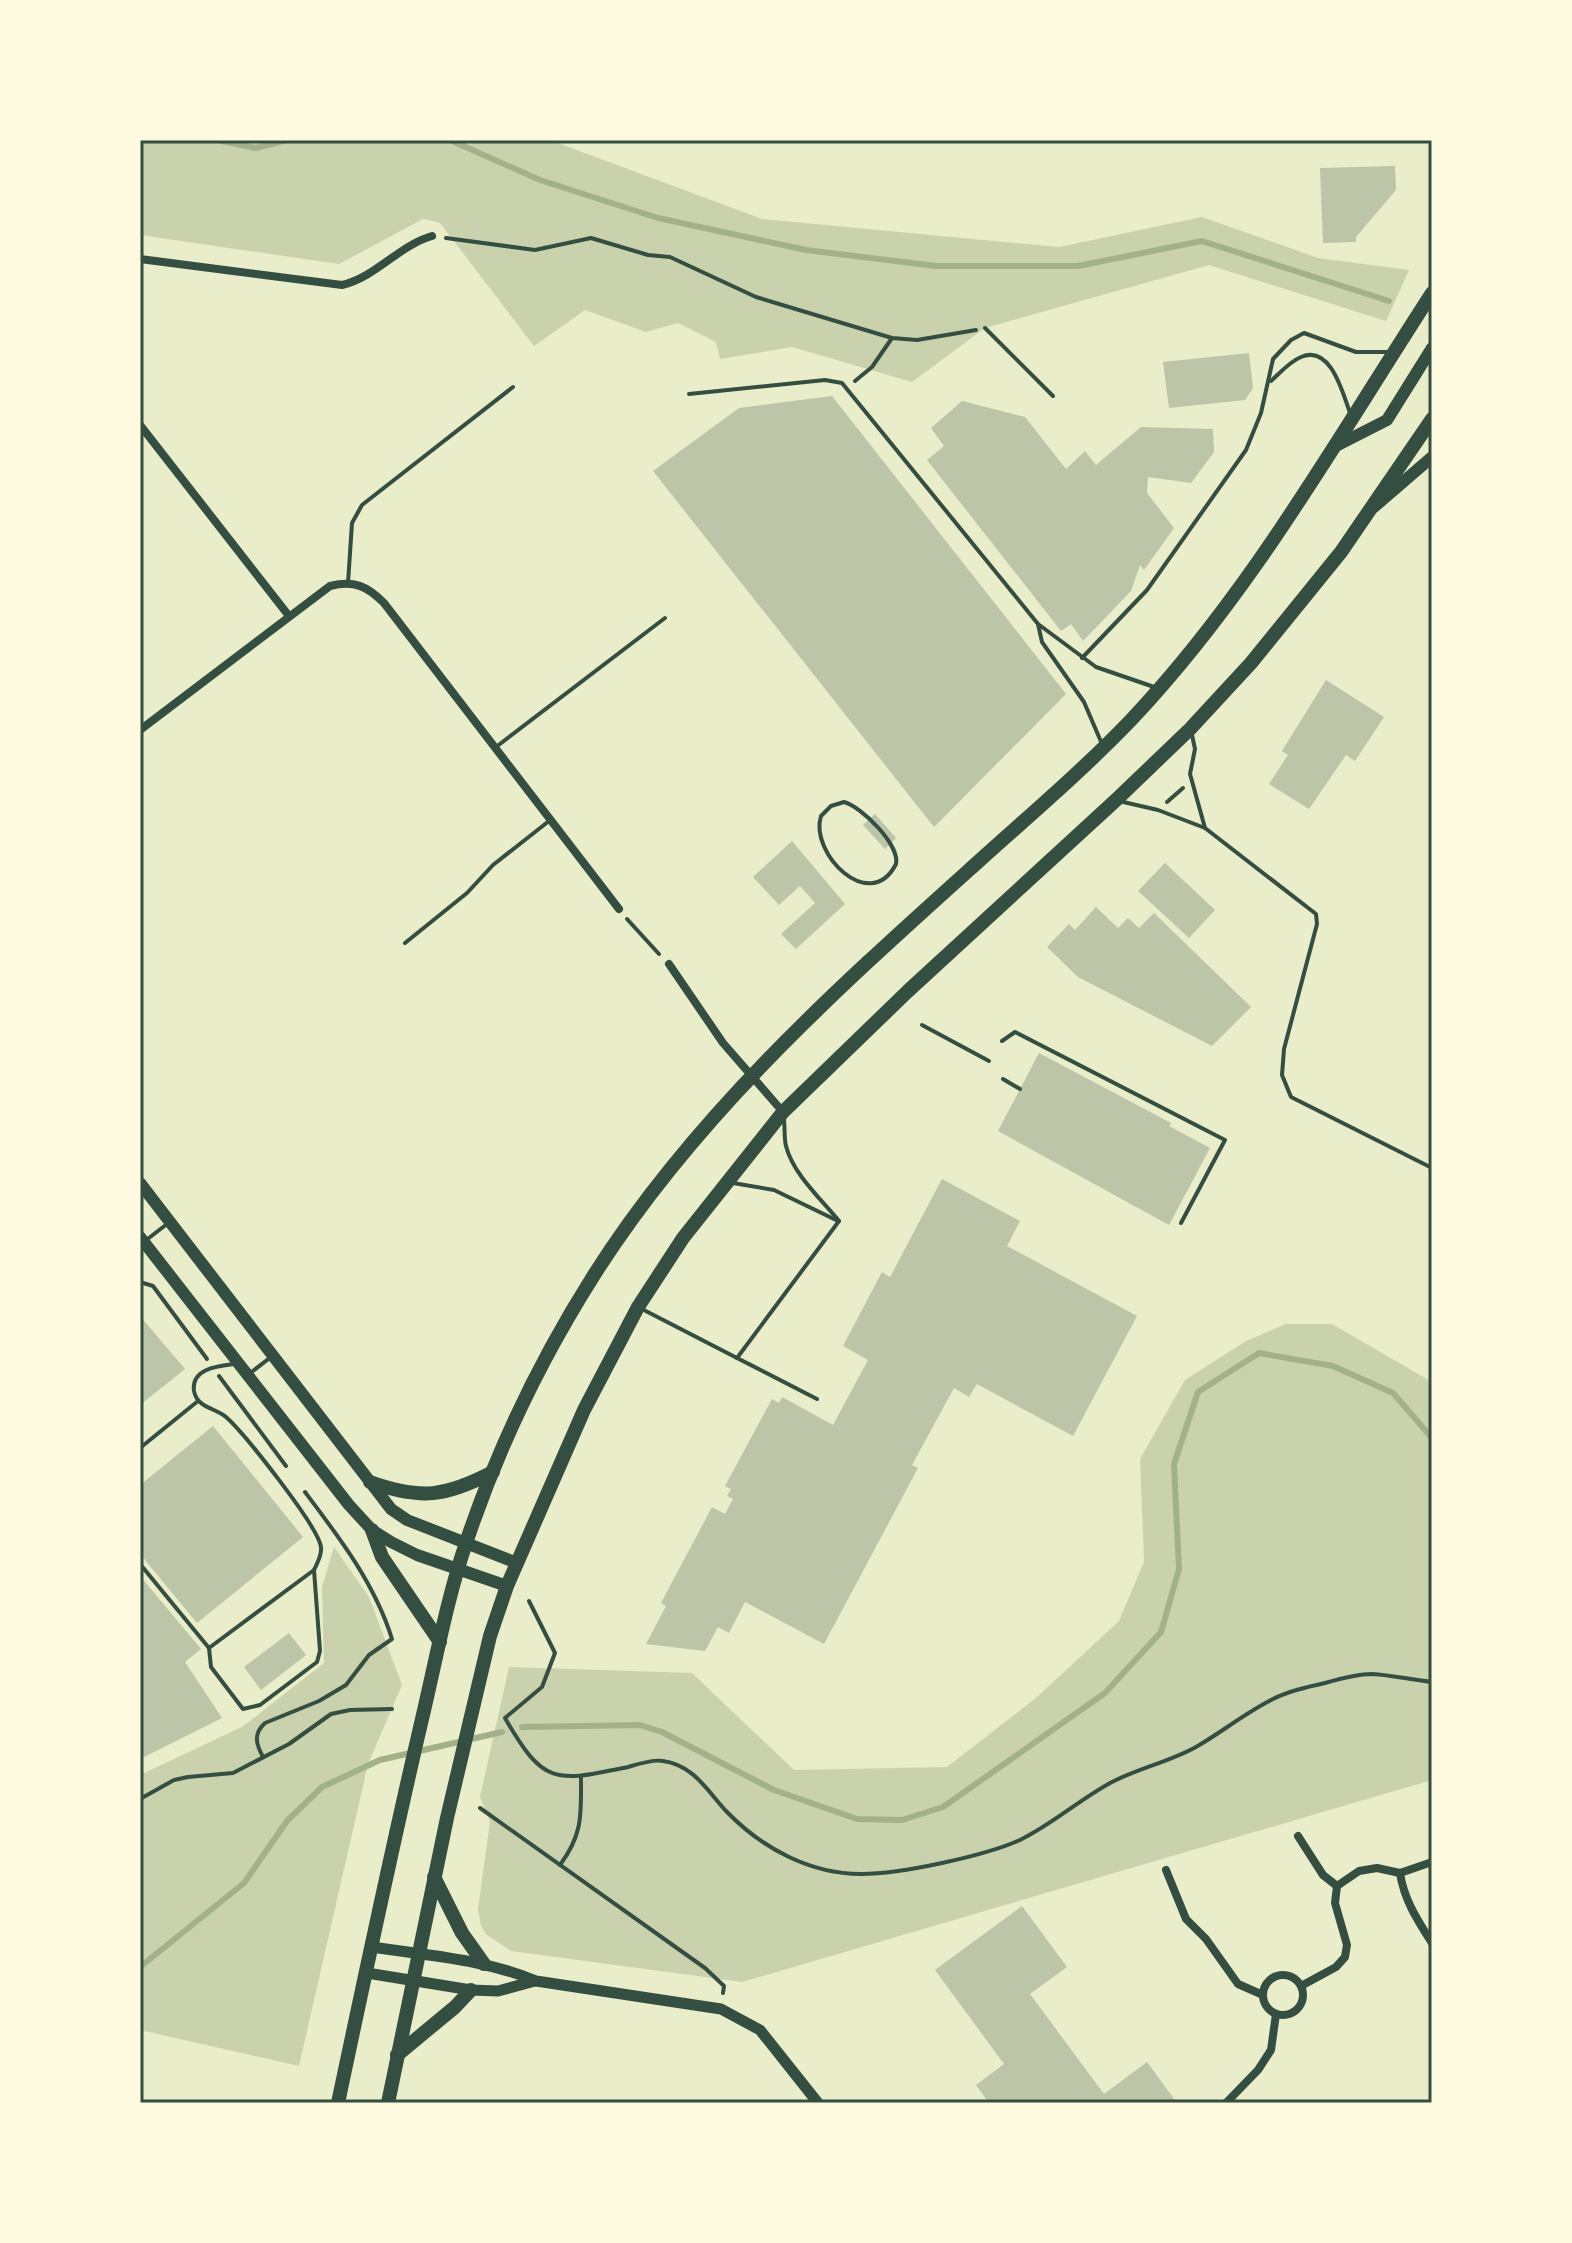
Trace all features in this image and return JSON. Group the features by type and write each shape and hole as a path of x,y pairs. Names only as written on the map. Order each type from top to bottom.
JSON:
{"highway":[{"path":"338,2103 404,1797 466,1542 493,1472 538,1376 594,1275 660,1182 752,1074 817,1010 1103,748 1213,626 1243,585 1432,293"},
{"path":"388,2103 479,1678 507,1586 584,1410 638,1307 683,1238 783,1112 830,1064 1190,729 1279,630 1372,509 1432,419"},
{"path":"370,1482 404,1493 440,1492 460,1489 493,1472"},
{"path":"372,1530 382,1557 440,1642"},
{"path":"434,1877 462,1933 484,1964"},
{"path":"397,2055 471,1990"}],"main road":[{"path":"1333,448 1387,420 1432,348"},
{"path":"1372,509 1432,457"},
{"path":"140,1183 391,1509 407,1520 517,1563"},
{"path":"141,1241 372,1530 417,1555 507,1586"}],"street":[{"path":"140,259 342,285 363,277 413,243 432,236"},
{"path":"140,425 289,616"},
{"path":"140,730 330,586 348,583 365,586 384,603 619,909"},
{"path":"669,964 710,1027 783,1112"},
{"path":"1298,1836 1310,1859 1337,1886"},
{"path":"1301,1986 1336,1967 1345,1957 1347,1945 1335,1903 1337,1886 1359,1871 1377,1868 1400,1873 1432,1862"},
{"path":"1166,1870 1186,1919 1206,1939 1238,1984 1263,1995"},
{"path":"1400,1873 1402,1888 1432,1943"},
{"path":"373,1947 508,1969 536,1981 721,2009 760,2030 818,2103"},
{"path":"367,1973 471,1990 498,1991 536,1981"},
{"path":"1278,1976 1291,1977 1301,1986 1302,1999 1289,2014 1276,2014 1266,2006 1263,1995 1267,1982 1278,1976"},
{"path":"1226,2103 1258,2070 1271,2050 1276,2014"}],"lane":[{"path":"985,328 1053,396"},
{"path":"1082,658 1147,590 1246,450 1270,382 1273,359 1291,340 1304,333 1356,352 1394,352"},
{"path":"1270,382 1300,357 1309,355 1318,358 1327,363 1336,375 1352,419"},
{"path":"689,394 825,380 842,383 1038,624 1096,667 1159,688"},
{"path":"348,583 352,523 362,505 513,387"},
{"path":"496,747 665,618"},
{"path":"1038,624 1042,642 1084,702 1103,748"},
{"path":"1190,729 1195,749 1190,774 1205,828"},
{"path":"1116,800 1158,810 1205,828 1316,914 1317,924 1284,1049 1282,1075 1291,1097 1432,1168"},
{"path":"844,802 857,808 891,843 897,858 892,872 871,885 841,871 826,850 819,824 824,811 844,802"},
{"path":"405,943 467,893 493,865 551,820"},
{"path":"1002,1041 1015,1032 1225,1140 1181,1223"},
{"path":"783,1112 786,1148 801,1175 839,1221"},
{"path":"726,1182 774,1190 839,1221"},
{"path":"737,1358 839,1221"},
{"path":"141,1241 170,1222"},
{"path":"638,1307 817,1399"},
{"path":"247,1375 273,1355"},
{"path":"140,1564 209,1648 211,1667 243,1709 260,1705 317,1662 320,1651 314,1570 321,1549 307,1518 230,1421 198,1401 194,1392 198,1377 213,1367 237,1363"},
{"path":"140,1448 198,1401"},
{"path":"209,1648 314,1570"}],"path":[{"path":"432,236 535,250 591,238 648,255 670,257 756,297 892,338 917,340 985,328"},
{"path":"846,388 872,367 892,338"},
{"path":"1163,805 1183,788"},
{"path":"619,909 632,927 669,964"},
{"path":"922,1025 989,1061"},
{"path":"1003,1079 1020,1089"},
{"path":"529,1601 555,1653 542,1687 505,1718 536,1765 551,1773 581,1777 663,1760 693,1773 728,1813 769,1847 803,1863 831,1871 859,1874 890,1872 970,1856 1019,1840 1096,1790 1195,1747 1276,1698 1336,1680 1370,1674 1432,1682"},
{"path":"263,1757 256,1743 260,1728 346,1685 369,1655 392,1639 385,1616"},
{"path":"140,1799 174,1780 233,1773 289,1744 331,1714 350,1710 392,1709"},
{"path":"560,1865 574,1846 581,1822 581,1777"},
{"path":"480,1808 705,1968 724,1986 721,2009"}],"green space":[{"path":"140,140 550,140 762,219 1059,247 1202,217 1318,258 1409,270 1386,321 1209,265 985,328 912,382 792,347 720,359 716,342 678,323 646,332 585,310 534,346 440,223 423,219 339,264 140,235"},
{"path":"1286,1324 1332,1324 1432,1382 1432,1780 742,1982 511,1951 486,1934 478,1909 490,1822 480,1797 509,1667 692,1673 794,1770 947,1767 1036,1698 1119,1621 1144,1562 1140,1459 1185,1380 1246,1341"},
{"path":"334,1547 369,1597 402,1685 368,1764 299,2066 140,2030 140,1775 242,1727 324,1663 322,1587"}],"building":[{"path":"1395,166 1396,190 1356,237 1356,242 1323,243 1320,168"},
{"path":"1249,353 1253,388 1245,400 1169,408 1163,362"},
{"path":"832,396 1066,694 934,827 653,471 739,408"},
{"path":"962,401 1025,417 1066,469 1085,451 1096,465 1141,427 1213,429 1214,452 1191,483 1148,477 1147,493 1174,528 1144,570 1140,565 1131,591 1083,641 1071,624 1061,631 927,460 944,446 931,428"},
{"path":"1326,680 1384,717 1355,761 1346,755 1309,809 1269,784 1288,755 1282,751"},
{"path":"875,814 896,838 885,849 863,825"},
{"path":"792,841 845,904 796,949 781,934 815,903 800,886 779,905 753,877"},
{"path":"1165,863 1215,910 1189,938 1138,891"},
{"path":"1096,907 1118,928 1128,918 1139,928 1154,913 1251,1007 1212,1046 1078,977 1047,947 1069,924 1075,930"},
{"path":"1039,1053 1171,1123 1169,1126 1210,1148 1169,1225 998,1131"},
{"path":"942,1179 1020,1221 1007,1246 1137,1316 1073,1436 977,1384 969,1397 954,1388 912,1465 918,1468 824,1644 745,1602 729,1633 718,1627 705,1651 646,1644 666,1606 661,1603 712,1507 725,1514 733,1499 727,1496 731,1489 725,1486 772,1399 779,1403 782,1397 833,1425 868,1360 843,1346 882,1272 890,1277"},
{"path":"140,1316 185,1369 140,1405"},
{"path":"213,1426 303,1537 197,1623 140,1554 140,1485"},
{"path":"140,1576 201,1649 185,1662 222,1718 140,1759"},
{"path":"289,1633 306,1655 261,1690 244,1667"},
{"path":"1022,1906 1067,1967 1030,1994 1104,2094 1147,2062 1177,2103 989,2103 976,2085 1004,2064 935,1970"}],"waterway":[{"path":"217,140 256,148 287,140"},
{"path":"450,140 540,180 658,218 806,250 936,266 1078,266 1202,241 1389,301"},
{"path":"522,1727 640,1725 662,1732 774,1790 857,1819 902,1820 943,1807 1105,1693 1161,1632 1179,1569 1174,1464 1198,1392 1259,1353 1333,1366 1393,1393 1432,1438"},
{"path":"140,1967 244,1883 287,1821 322,1787 380,1760 502,1732"}]}
